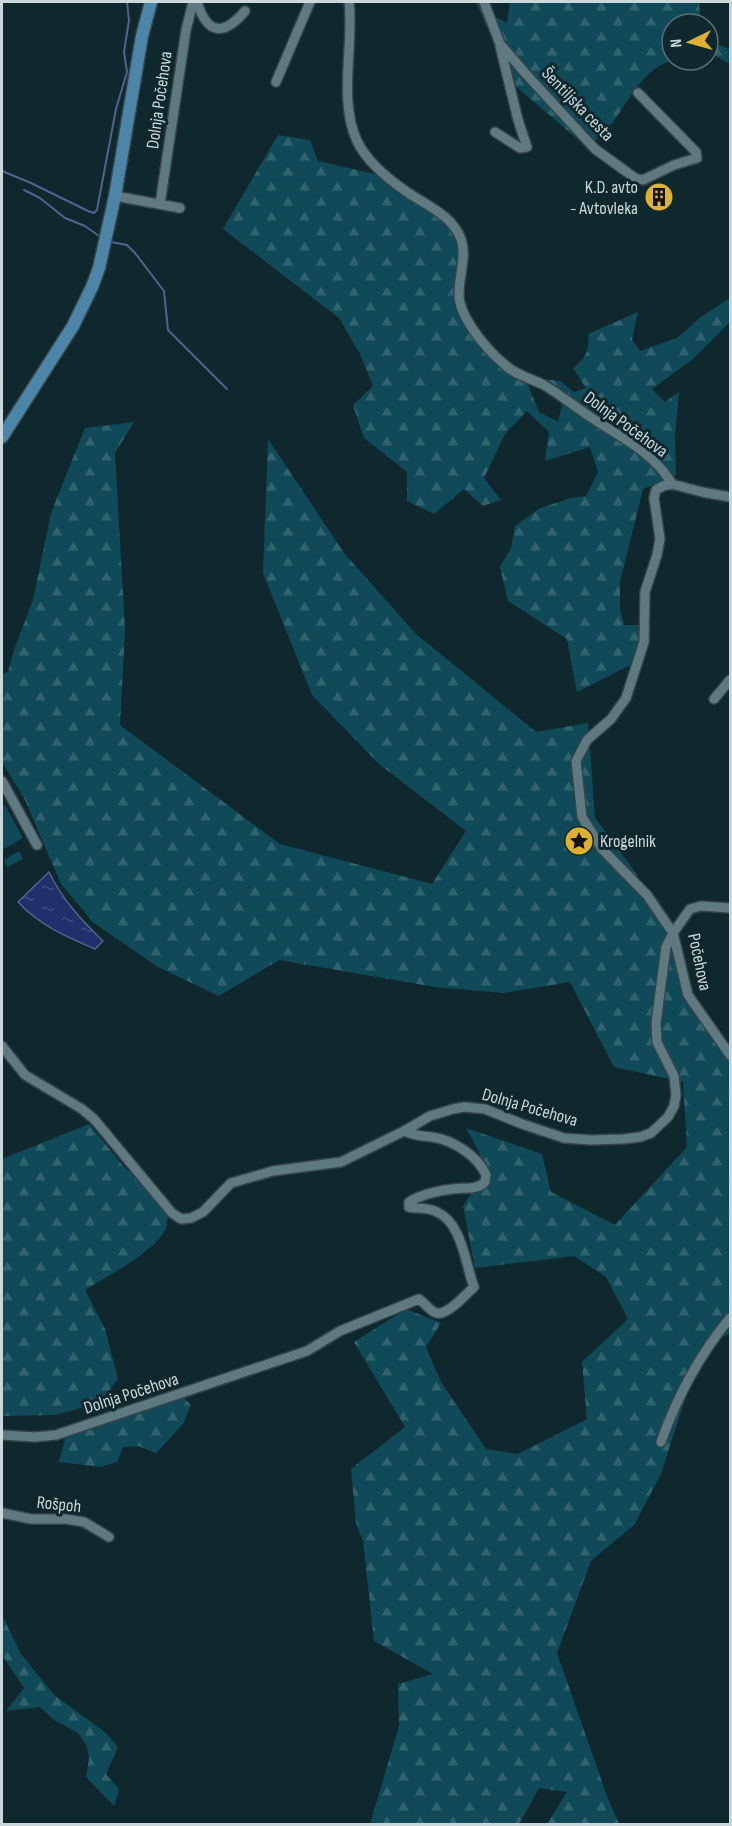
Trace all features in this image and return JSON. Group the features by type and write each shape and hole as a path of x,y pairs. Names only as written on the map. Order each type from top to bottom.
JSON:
{"main road":[{"path":"2,437 67,337 86,303 99,268 115,196 140,45 151,2"}],"street":[{"name":"Dolnja Počehova","path":"195,2 207,24 217,29 235,23 245,11"},
{"name":"Dolnja Počehova","path":"160,204 186,30 195,2"},
{"path":"276,82 310,2"},
{"name":"Dolnja Počehova","path":"2,1046 25,1075 82,1109 94,1119 172,1214 181,1219 191,1218 203,1212 231,1184 273,1171 341,1162 436,1113 464,1107 485,1109 564,1138 591,1140 640,1137 651,1134 668,1117 674,1107 676,1095 674,1076 657,1042 656,1023 666,947 673,933 647,895 602,849 582,817 576,761 587,740 611,718 626,698 644,642 645,592 660,539 654,498 656,490 672,484 658,465 623,438 543,386 526,379 504,365 465,317 459,296 464,251 460,238 449,219 406,192 380,170 365,153 353,130 348,104 351,32 349,2"},
{"name":"Šentiljska cesta","path":"484,2 500,44 595,149 635,178 643,180 674,165 697,158 696,152 638,93"},
{"path":"495,132 520,148 527,147 518,120 500,44"},
{"path":"115,196 180,208"},
{"path":"672,484 730,497"},
{"path":"714,699 730,681"},
{"path":"2,781 37,845"},
{"name":"Počehova","path":"730,908 701,906 690,909 673,933 688,995 730,1055"},
{"name":"Dolnja Počehova","path":"2,1435 34,1437 56,1435 198,1389 307,1351 340,1331 414,1300 419,1299 434,1312 440,1314 446,1312 474,1287 465,1263 460,1238 456,1229 440,1212 428,1208 409,1207 409,1202 417,1197 455,1188 477,1187 485,1182 486,1175 476,1160 448,1142 416,1136 404,1131"},
{"path":"661,1442 690,1377 730,1318"},
{"name":"Rošpoh","path":"2,1513 31,1518 84,1522 109,1537"}],"green space":[{"path":"476,2 490,2 490,14 507,23 510,2 699,2 700,12 660,12 660,66 640,83 609,127 594,140 583,144 512,83"},
{"path":"720,45 730,49 730,64 720,59"},
{"path":"278,135 310,140 318,161 379,175 448,221 462,251 457,296 485,346 526,380 539,412 558,422 562,406 544,379 560,381 574,392 586,388 573,368 586,353 588,334 638,312 632,339 640,351 677,338 702,316 730,298 730,322 693,359 652,389 665,402 679,392 675,436 676,475 643,489 620,582 620,608 624,625 643,625 634,663 577,692 567,639 508,601 500,567 511,548 515,526 540,508 571,498 586,496 598,472 590,447 545,461 549,432 527,411 505,434 484,478 501,500 483,506 464,489 434,514 407,501 407,472 364,438 353,405 373,386 360,354 339,318 223,229"},
{"path":"134,422 115,453 125,630 120,725 280,844 432,884 466,831 379,764 312,695 263,573 268,439 344,553 415,633 536,732 588,723 595,818 633,869 679,945 696,1000 730,1051 730,1334 703,1343 661,1474 634,1525 591,1561 557,1653 608,1799 619,1824 547,1824 567,1792 539,1788 519,1824 370,1824 399,1726 398,1684 433,1674 374,1641 363,1541 356,1523 351,1469 405,1427 354,1342 406,1309 441,1323 426,1347 441,1382 486,1449 518,1454 587,1419 582,1362 628,1319 606,1277 574,1256 475,1268 463,1206 482,1176 479,1152 466,1128 542,1154 551,1192 615,1225 687,1147 683,1082 614,1067 570,982 504,993 435,987 279,960 219,996 158,967 94,923 61,884 25,800 2,762 2,674 8,672 33,600 51,513 85,428"},
{"path":"5,805 23,838 2,850 2,807"},
{"path":"19,851 23,859 7,867 4,860"},
{"path":"89,1124 124,1167 148,1188 168,1216 166,1227 151,1247 85,1290 105,1329 118,1379 100,1403 55,1415 2,1416 2,1159"},
{"path":"183,1397 191,1405 183,1424 156,1453 138,1446 123,1447 117,1462 100,1467 59,1462 66,1435"},
{"path":"2,1615 21,1654 54,1695 105,1732 118,1747 106,1774 119,1789 114,1806 86,1777 89,1759 87,1746 78,1733 54,1720 40,1707 6,1711 24,1688 2,1655"}],"water":[{"path":"49,872 73,909 103,941 95,949 44,924 18,902"}],"waterway":[{"path":"2,171 88,211 94,213 97,210 116,109 127,72 124,52 129,20 127,2"},
{"path":"24,190 40,198 65,218 85,226 99,236"},
{"path":"111,242 127,245 135,253 164,291 168,330 227,389"}],"place":[{"name":"K.D. avto - Avtovleka","path":"659,197"},
{"name":"Krogelnik","path":"579,841"}]}
